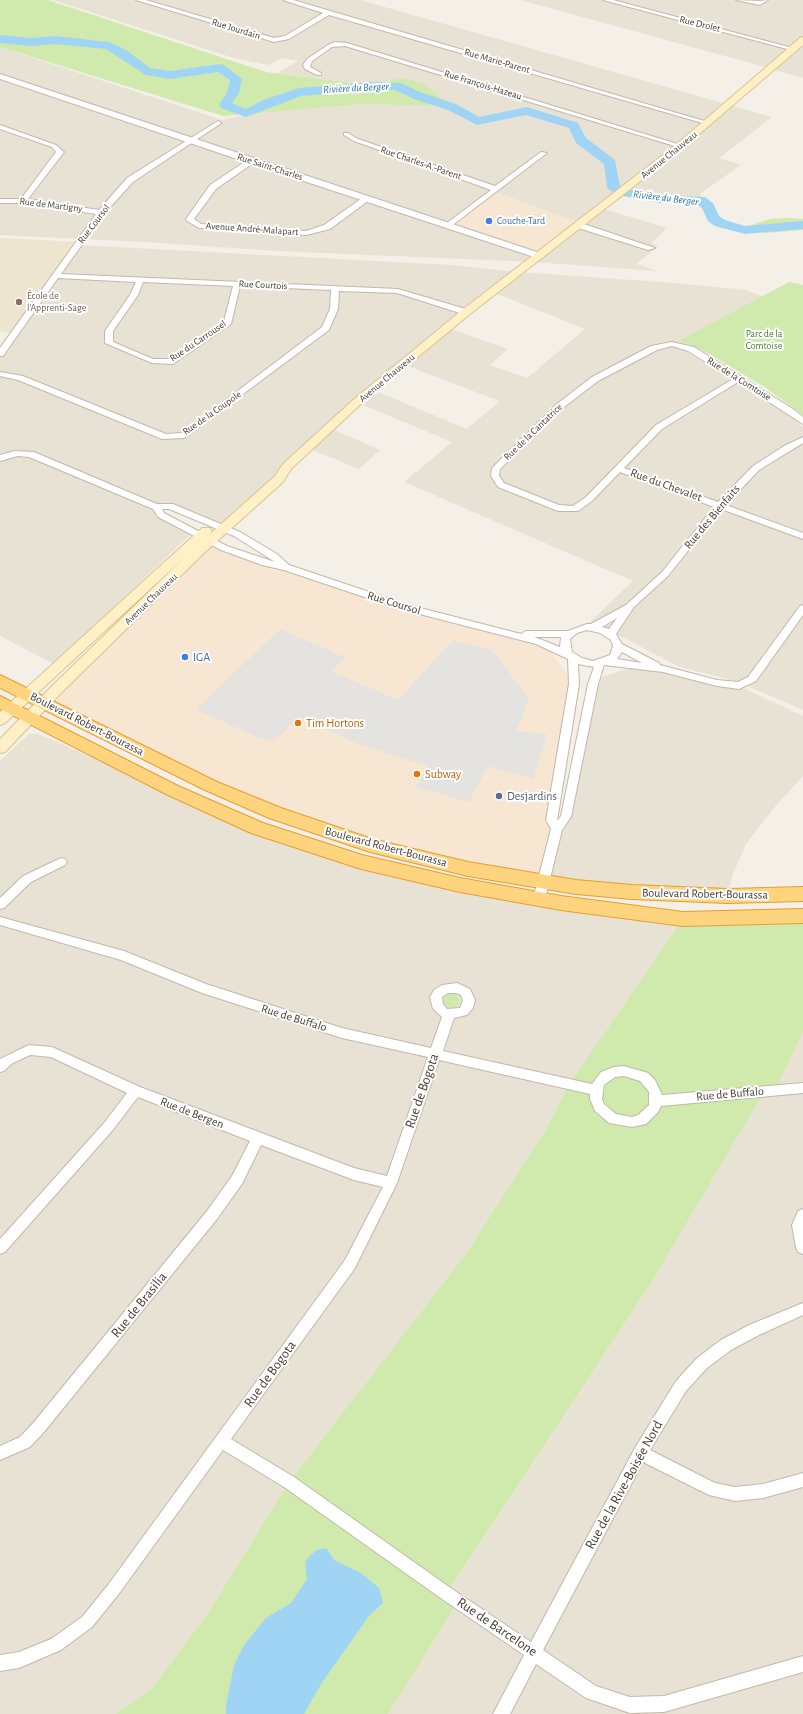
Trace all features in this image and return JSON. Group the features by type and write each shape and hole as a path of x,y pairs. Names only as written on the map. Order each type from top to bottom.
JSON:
{"highway":[{"name":"Boulevard Robert-Bourassa","path":"0,681 211,786 315,828 370,846 460,868 541,891 683,919 803,916"},
{"name":"Boulevard Robert-Bourassa","path":"4,710 29,718 172,790 257,828 361,862 460,885 541,891 632,892 728,896 803,894"}],"main road":[{"name":"Avenue Chauveau","path":"0,748 205,539 279,479 287,467 357,402 466,312 631,186 708,123 803,40"},
{"path":"4,710 27,694 205,539"}],"street":[{"name":"Rue Jourdain","path":"139,0 274,40 287,38 329,12"},
{"name":"Rue Marie-Parent","path":"286,0 708,123"},
{"name":"Rue Drolet","path":"606,0 793,49"},
{"path":"739,0 760,3 765,0"},
{"name":"Rue François-Hazeau","path":"319,74 307,68 306,65 309,60 330,46 335,44 345,44 680,146"},
{"name":"Rue Saint-Charles","path":"0,76 540,256"},
{"name":"Rue Coursol","path":"0,354 101,212 130,180 218,123"},
{"path":"0,127 54,146 60,152 23,201"},
{"name":"Rue Charles-A.-Parent","path":"346,134 356,140 496,189"},
{"path":"450,226 543,152"},
{"name":"Avenue André-Malapart","path":"252,161 213,187 190,219 199,226 306,233 327,228 368,198"},
{"name":"Rue de Martigny","path":"0,201 23,201 101,212"},
{"path":"578,225 652,248"},
{"name":"Rue Courtois","path":"56,276 398,291 466,312"},
{"name":"Rue du Carrousel","path":"140,280 134,295 109,331 109,343 152,361 170,362 228,322 237,284"},
{"name":"Rue de la Coupole","path":"0,374 20,378 165,437 184,435 326,328 334,309 335,289"},
{"name":"Rue de la Comtoise","path":"672,344 691,349 790,411 803,422"},
{"name":"Rue de la Cantatrice","path":"672,344 654,348 595,379 560,406 496,468 495,476 501,485 558,508 575,509 589,499 620,469 659,427 738,378"},
{"name":"Rue des Bienfaits","path":"611,634 631,606 665,574 720,505 756,468 787,448 803,440"},
{"name":"Rue Coursol","path":"0,458 18,453 31,454 156,507 170,506 218,527 274,556 286,567"},
{"name":"Rue du Chevalet","path":"620,469 803,536"},
{"name":"Rue Coursol","path":"156,507 161,515 205,539 224,548 265,563 286,567 403,607 539,642 570,656"},
{"name":"Rue des Bienfaits","path":"594,627 631,606"},
{"path":"570,656 586,663 603,662 663,669 717,684 739,686 752,679 803,608"},
{"path":"541,891 557,829 566,817 593,684 603,662 617,652 617,642 611,634 594,627 580,628 569,634 564,643 570,656 574,684 551,820 557,829"},
{"name":"Rue Coursol","path":"504,632 548,635 569,634"},
{"path":"618,646 663,669"},
{"path":"0,905 27,879 61,862"},
{"name":"Rue de Buffalo","path":"0,921 124,956 202,988 270,1012 342,1033 434,1055 596,1090"},
{"name":"Rue de Bogota","path":"0,1662 19,1660 56,1645 87,1622 113,1590 350,1264 391,1183 449,1014"},
{"name":"Rue de Bergen","path":"0,1067 7,1060 29,1050 40,1049 52,1052 136,1091 354,1174 391,1183"},
{"path":"624,1071 644,1077 651,1084 655,1092 656,1100 654,1108 642,1120 622,1122 613,1119 602,1110 596,1098 596,1090 599,1082 605,1076 614,1072 624,1071"},
{"name":"Rue de Buffalo","path":"656,1100 803,1088"},
{"path":"0,1248 108,1127 136,1091"},
{"name":"Rue de Brasilia","path":"0,1453 25,1442 39,1427 212,1215 237,1180 258,1138"},
{"path":"803,1215 799,1225 803,1248"},
{"name":"Rue de la Rive-Boisée Nord","path":"501,1714 533,1651 640,1453 681,1386 702,1363 726,1345 754,1330 803,1309"},
{"name":"Rue de Barcelone","path":"221,1441 289,1482 592,1692 630,1705 664,1704 803,1664"},
{"path":"640,1453 714,1490 735,1494 763,1491 803,1480"}],"shaded area":[{"path":"53,0 360,0 772,117 719,158 741,165 700,194 700,200 660,199 623,192 601,208 667,228 652,243 658,246 637,264 657,271 532,262 277,251 145,242 0,235 0,47 222,120 369,85 277,73 298,61 282,58 269,65 237,59"},
{"path":"520,0 803,0 803,78 772,69"},
{"path":"493,191 581,223 540,256 450,225"},
{"name":"École de l'Apprenti-Sage","path":"0,238 80,242 14,334 0,331"},
{"path":"78,245 451,265 519,272 675,283 746,290 764,297 680,348 789,414 803,427 803,710 735,681 680,667 591,621 633,581 404,482 452,442 358,403 330,428 380,450 359,469 308,448 223,528 170,507 157,507 161,515 192,533 54,664 0,636 0,354","holes":["492,292 585,329 527,378 490,365 508,349 448,328","403,364 499,401 499,402 467,429 373,390"]},
{"path":"210,541 350,590 547,646 574,684 551,820 557,829 545,874 468,869 275,813 44,703"},
{"path":"280,629 346,658 331,671 398,700 453,640 493,651 529,699 516,731 547,734 533,779 488,766 469,802 416,787 428,766 358,744 299,717 277,739 267,741 196,710"},
{"path":"636,666 739,686 803,716 803,776 773,809 746,844 733,874 727,896 576,887 545,874 566,817 593,684 605,676"},
{"path":"29,734 38,734 257,828 361,862 683,919 569,1084 545,1131 465,1255 289,1482 208,1613 152,1689 116,1714 0,1714 0,761"},
{"path":"803,1032 803,1714 386,1714 447,1594 648,1288 764,1091 775,1091"}],"green space":[{"path":"0,0 48,0 266,72 361,84 389,81 399,78 409,79 424,84 452,106 361,104 223,116 0,47"},
{"path":"770,219 803,219 803,230 765,233 751,225"},
{"name":"Parc de la Comtoise","path":"789,282 803,285 803,415 766,388 706,352 680,340"},
{"path":"803,916 803,1032 775,1091 764,1092 648,1288 447,1593 458,1601 388,1714 116,1714 152,1689 208,1613 289,1482 465,1255 545,1131 569,1084 683,919"},
{"path":"451,993 457,995 459,1001 457,1007 451,1009 445,1007 443,1001 445,995"}],"water":[{"path":"326,1548 334,1560 361,1573 379,1588 383,1603 369,1616 321,1684 304,1714 226,1714 226,1706 234,1665 244,1645 266,1618 291,1603 307,1579 305,1561 316,1550"}],"waterway":[{"name":"Rivière du Berger","path":"0,39 31,42 55,40 109,46 122,53 146,71 170,75 220,68 236,79 233,93 225,105 246,113 267,103 299,92 372,86 397,86 418,96 452,107 477,121 527,111 574,126 580,140 610,163 614,188 623,192 660,199 700,200 708,206 713,218 720,223 745,230 803,225"}],"place":[{"name":"Couche-Tard","path":"489,221"},
{"name":"École de l'Apprenti-Sage","path":"19,302"},
{"name":"IGA","path":"185,657"},
{"name":"Tim Hortons","path":"298,723"},
{"name":"Subway","path":"417,774"},
{"name":"Desjardins","path":"499,796"}]}
